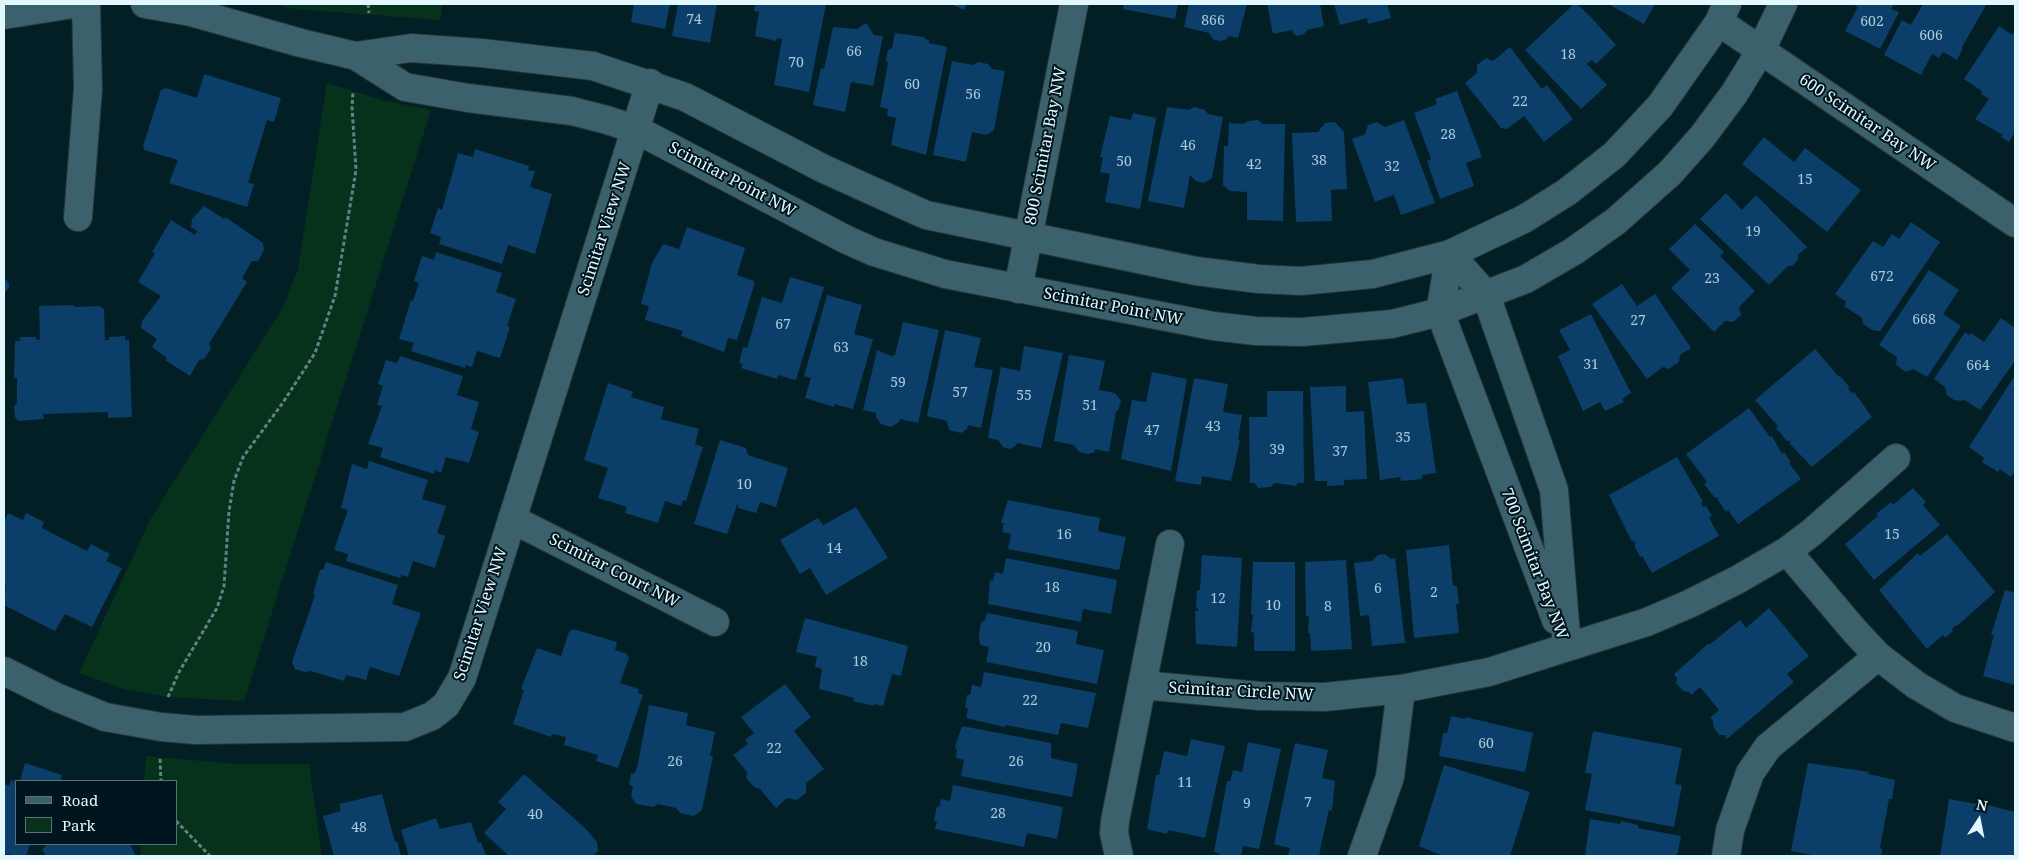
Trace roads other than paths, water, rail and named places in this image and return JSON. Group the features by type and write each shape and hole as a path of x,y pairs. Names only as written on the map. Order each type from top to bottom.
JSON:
{"street":[{"path":"4,15 73,4"},
{"path":"78,217 88,88 86,4"},
{"name":"Scimitar Point NW","path":"145,4 192,12 301,43 356,56 405,87 468,98 572,111 637,130 846,239 874,252 945,274 1213,326 1256,331 1302,332 1392,324 1440,312 1526,279 1574,251 1616,221 1670,173 1702,137 1734,94 1761,50 1783,4"},
{"name":"800 Scimitar Bay NW","path":"1018,289 1074,4"},
{"name":"Scimitar Point NW","path":"356,56 411,48 482,53 593,66 650,83 685,97 824,169 926,215 1196,270 1259,279 1300,281 1373,274 1450,254 1524,219 1567,192 1614,154 1660,106 1723,13"},
{"name":"600 Scimitar Bay NW","path":"1723,13 1761,50 2015,223"},
{"name":"Scimitar View NW","path":"4,671 56,697 106,717 161,728 196,730 405,728 432,716 446,705 456,691 637,130 650,83"},
{"path":"1440,312 1450,254"},
{"name":"700 Scimitar Bay NW","path":"1450,254 1486,295 1554,490 1567,647"},
{"name":"700 Scimitar Bay NW","path":"1440,312 1509,499 1567,647"},
{"name":"Scimitar Circle NW","path":"1142,685 1260,696 1325,697 1401,689 1490,672 1647,622 1689,604 1787,551 1812,533 1896,458"},
{"name":"Scimitar Court NW","path":"512,519 715,622"},
{"path":"1119,856 1114,833 1115,821 1170,544"},
{"path":"1787,551 1878,656 1916,685 1955,708 2015,728"},
{"path":"1726,856 1730,830 1750,773 1768,747 1878,656"},
{"path":"1362,856 1390,777 1401,689"}]}
